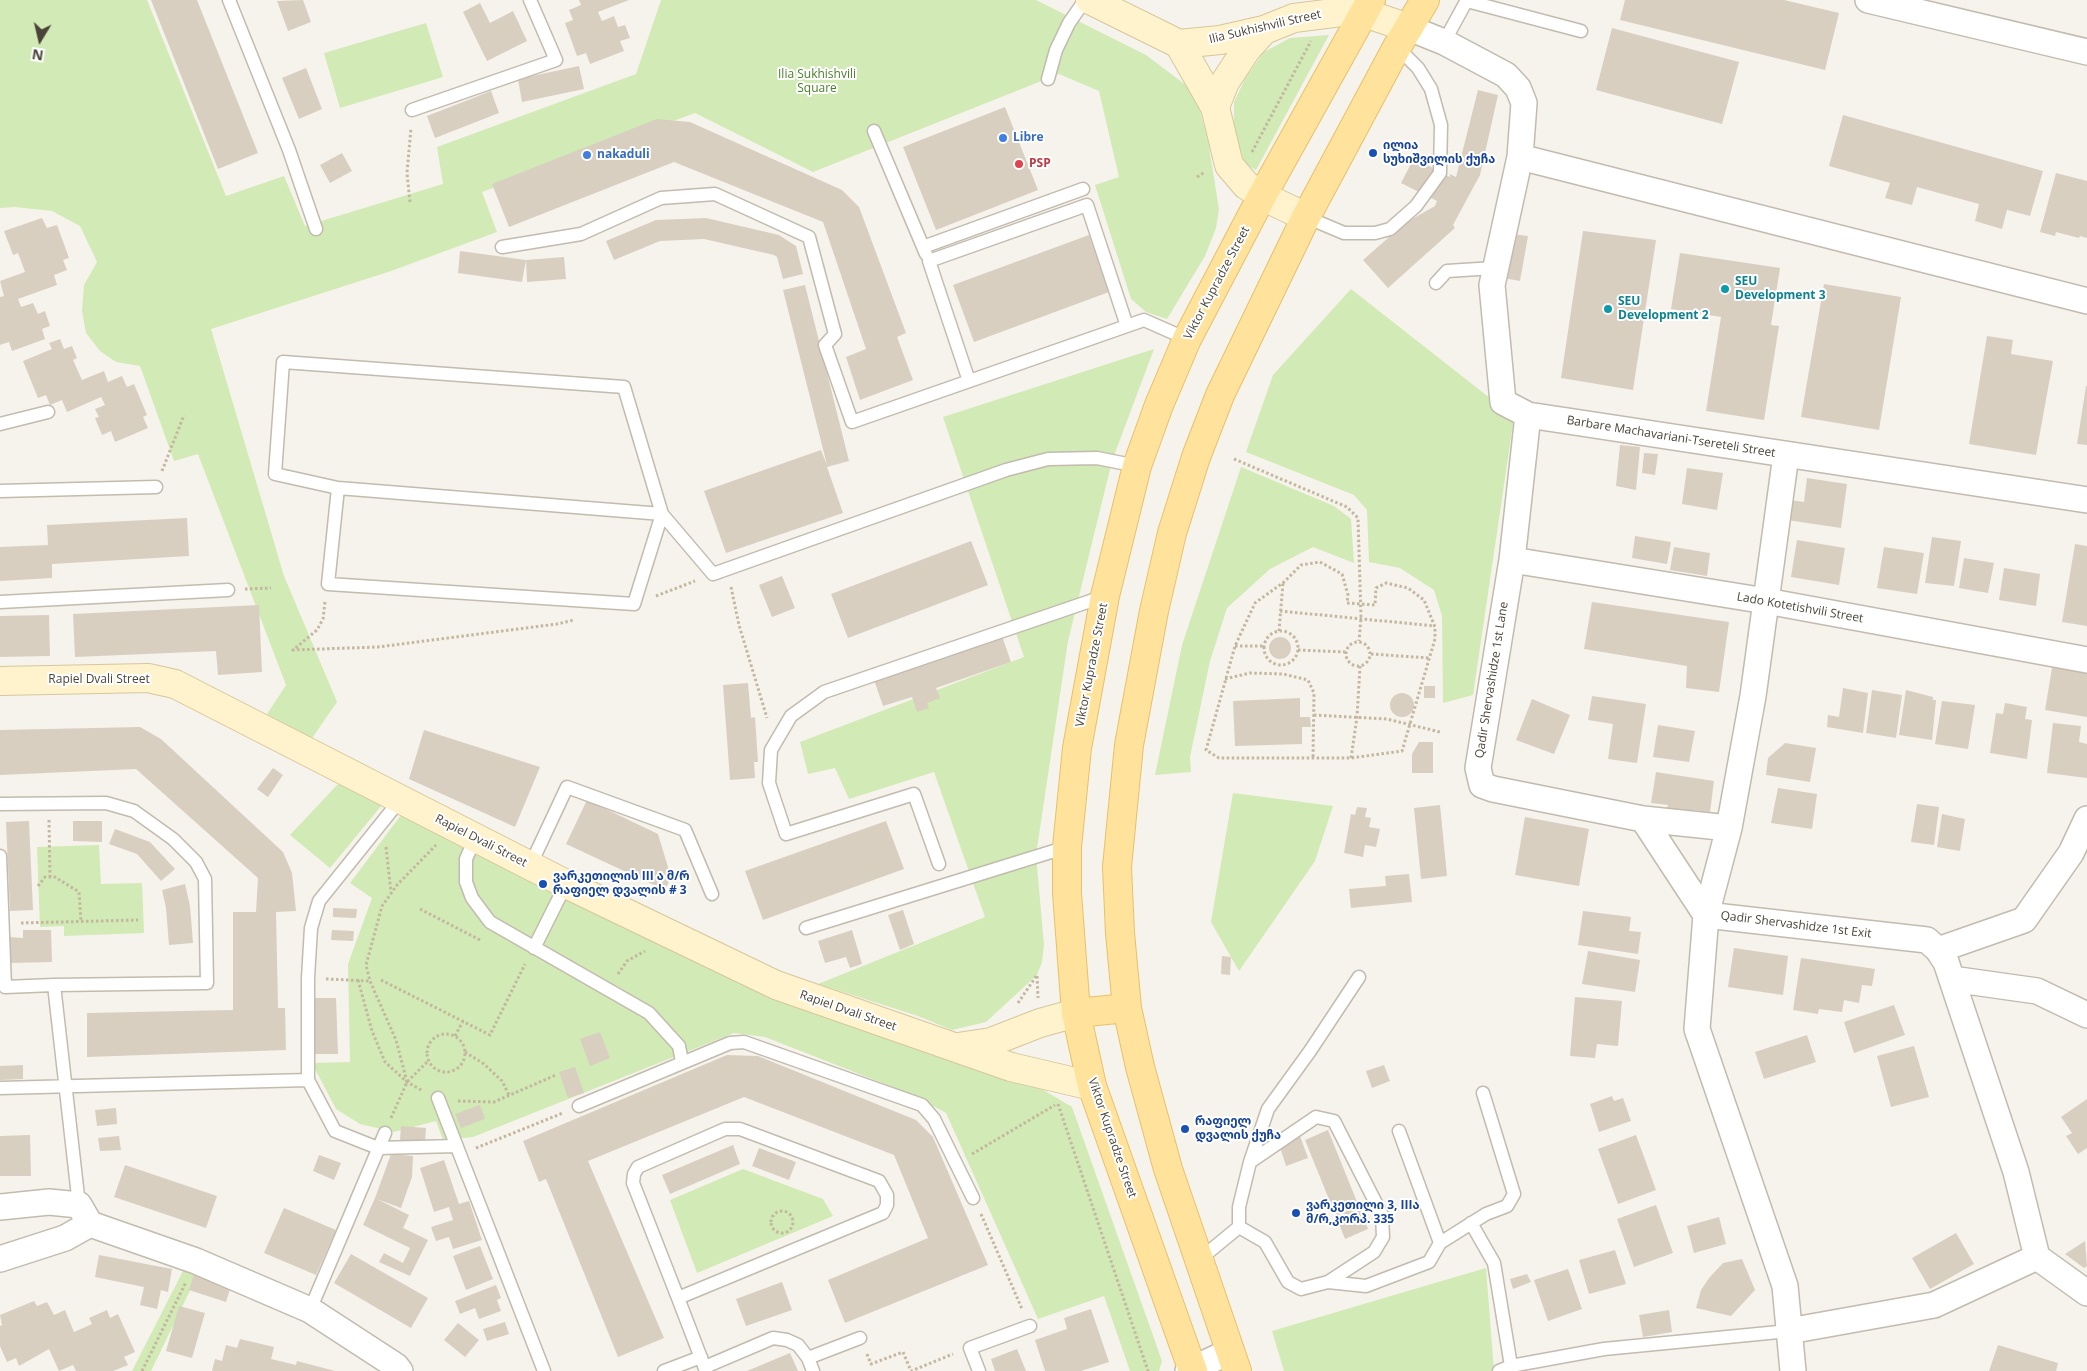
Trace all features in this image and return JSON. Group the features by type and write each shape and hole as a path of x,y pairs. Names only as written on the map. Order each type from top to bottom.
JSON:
{"main road":[{"path":"1234,1361 1168,1169 1140,1068 1127,1008 1120,933 1117,867 1129,745 1154,610 1175,523 1196,457 1220,395 1306,218 1403,37 1425,0"},
{"name":"Viktor Kupradze Street","path":"1191,1370 1092,1086 1076,1013 1068,938 1067,847 1077,748 1105,596 1137,466 1159,405 1187,339 1262,196 1368,7"},
{"path":"1076,1013 1127,1008"}],"street":[{"path":"1090,0 1179,44 1215,107 1230,165 1246,185 1262,196 1306,218"},
{"path":"1868,0 2087,52"},
{"name":"Ilia Sukhishvili Street","path":"1179,44 1220,40 1264,30 1301,17 1368,7 1403,37"},
{"path":"1215,107 1236,66 1264,30"},
{"name":"Barbare Machavariani-Tsereteli Street","path":"1403,37 1444,42 1506,75 1518,88 1524,103 1520,157 1494,268 1492,285 1503,402 1528,415 2087,500"},
{"path":"1520,157 2087,301"},
{"name":"Qadir Shervashidze 1st Lane","path":"1528,415 1512,560 1478,768 1482,785 1493,790 1643,819 1729,828"},
{"path":"1706,915 1729,828 1766,601 1786,455"},
{"name":"Lado Kotetishvili Street","path":"1512,560 1766,601 2087,660"},
{"name":"Rapiel Dvali Street","path":"0,681 148,678 175,684 464,833 776,985 1011,1067 1092,1086"},
{"path":"1643,819 1706,915"},
{"path":"2087,819 2071,853 2024,920 1938,950 1946,962 1952,979 2016,1172 2037,1257 2087,1293"},
{"name":"Qadir Shervashidze 1st Exit","path":"1793,1371 1785,1286 1697,1029 1706,915 1927,940 1938,950"},
{"path":"1952,979 2037,991 2087,1015"},
{"name":"Rapiel Dvali Street","path":"956,1047 991,1042 1040,1023 1076,1013"},
{"path":"0,1207 49,1202 84,1215 310,1310 396,1366 400,1371"},
{"path":"0,1259 65,1238 84,1215"},
{"path":"1789,1330 1934,1305 2037,1257"},
{"path":"1191,1370 1234,1361"}],"lane":[{"path":"228,0 288,150 316,229"},
{"path":"412,110 556,60 530,0"},
{"path":"1048,79 1056,50 1069,23 1085,0"},
{"path":"1444,42 1467,0 1581,31"},
{"path":"1306,218 1344,233 1376,233 1390,229 1416,206 1440,173 1441,125 1431,89 1403,37"},
{"path":"874,131 929,261 969,381"},
{"path":"922,247 1083,189"},
{"path":"502,247 581,234 661,198 715,194 809,237 835,334 825,345 852,422 1144,320 1187,339"},
{"path":"929,261 1087,205 1127,326"},
{"path":"1436,283 1447,271 1494,268"},
{"path":"662,514 338,488 275,474 283,362 624,387 662,514 713,574 1006,470 1048,459 1097,458 1137,466"},
{"path":"0,424 48,412"},
{"path":"0,491 156,487"},
{"path":"338,488 328,584 634,604 662,514"},
{"path":"0,602 228,590"},
{"path":"939,864 914,794 786,834 768,783 771,750 791,716 824,692 1105,596"},
{"path":"530,866 567,787 685,830 712,894"},
{"path":"400,800 319,901 311,928 308,978 308,1080 335,1131 378,1148 458,1151"},
{"path":"0,804 106,804 134,811 173,839 196,862 205,879 208,984 5,987 0,856"},
{"path":"464,833 466,882 472,898 490,922 649,1013 679,1046 682,1062"},
{"path":"806,928 1067,847"},
{"path":"534,948 566,884"},
{"path":"1239,1227 1239,1207 1250,1162 1268,1109 1310,1051 1359,977"},
{"path":"54,985 64,1086 84,1215"},
{"path":"579,1106 730,1042 744,1042 922,1105 934,1118 973,1198"},
{"path":"0,1088 308,1080"},
{"path":"1328,1282 1366,1286 1429,1262 1440,1243 1471,1223 1507,1206 1514,1194 1483,1093"},
{"path":"438,1098 544,1371"},
{"path":"1239,1227 1265,1242 1288,1282 1301,1289 1328,1282 1374,1252 1383,1237 1382,1215 1334,1121 1316,1117 1250,1162"},
{"path":"678,1298 884,1213 888,1205 887,1195 879,1181 740,1128 725,1129 638,1167 634,1174 634,1183 678,1298 704,1365"},
{"path":"1399,1131 1440,1243"},
{"path":"310,1310 385,1133"},
{"path":"1471,1223 1494,1263 1505,1368 1604,1349 1789,1330"},
{"path":"1200,1259 1239,1227"},
{"path":"979,1371 970,1348 1030,1326"},
{"path":"664,1371 704,1365 773,1338 787,1340 798,1345 808,1358 813,1371"},
{"path":"808,1358 860,1338"}],"path":[{"path":"1252,153 1312,39"},
{"path":"410,202 407,173 411,149 412,110"},
{"path":"156,487 184,415"},
{"path":"1234,458 1347,507 1358,518 1361,605 1359,641"},
{"path":"1320,562 1342,574 1348,595 1347,603 1361,605 1375,605 1376,588 1386,583 1408,588 1424,600 1435,627 1435,639 1430,658 1402,750 1351,758 1219,758 1206,750 1235,646 1255,603 1284,582 1301,565 1320,562"},
{"path":"634,604 728,569 738,625 775,743"},
{"path":"1278,632 1284,582"},
{"path":"328,584 323,619 317,630 293,650 378,647 557,624 576,619"},
{"path":"228,590 271,588"},
{"path":"1280,611 1435,627"},
{"path":"1278,632 1290,634 1298,644 1298,650 1293,660 1283,665 1277,665 1267,658 1264,646 1268,636 1278,632"},
{"path":"1359,641 1368,646 1371,654 1368,662 1360,666 1351,664 1346,652 1351,644 1359,641"},
{"path":"1235,646 1264,646"},
{"path":"1298,650 1346,652"},
{"path":"1371,654 1430,658"},
{"path":"1283,665 1283,674"},
{"path":"1351,758 1357,716 1360,666"},
{"path":"1225,679 1250,673 1283,674 1308,680 1314,693 1313,758"},
{"path":"1314,715 1387,719 1440,732"},
{"path":"48,804 50,877"},
{"path":"381,824 388,857 391,893"},
{"path":"407,1082 396,1040 370,981 366,965 369,950 382,906 391,893 464,833"},
{"path":"38,886 45,877 55,877 79,892 81,922"},
{"path":"2,924 138,920"},
{"path":"607,989 627,961 646,951"},
{"path":"381,980 490,1035 526,963"},
{"path":"1014,1010 1037,975 1040,1023"},
{"path":"308,978 370,981"},
{"path":"358,980 372,1031 385,1062 407,1082 438,1098 471,1103 494,1102 556,1074"},
{"path":"455,1036 462,1021"},
{"path":"443,1033 455,1036 464,1045 465,1052 462,1064 451,1071 438,1070 428,1061 426,1050 432,1039 443,1033"},
{"path":"465,1052 484,1064 502,1082 510,1095"},
{"path":"385,1133 407,1082 428,1061"},
{"path":"956,1163 1057,1103 1148,1371"},
{"path":"458,1151 579,1106"},
{"path":"973,1198 1030,1326"},
{"path":"784,1210 792,1216 794,1223 788,1232 777,1231 772,1226 771,1218 776,1212 784,1210"},
{"path":"142,1371 196,1262"},
{"path":"860,1338 871,1364 903,1352 911,1371 970,1348"}],"green space":[{"name":"Ilia Sukhishvili Square","path":"0,0 147,0 226,196 284,176 305,226 443,184 437,147 636,74 661,0 1036,0 1146,55 1195,92 1208,141 1219,209 1216,228 1205,256 1167,319 1146,312 1131,299 1095,185 1119,177 1099,91 1059,74 813,172 695,113 482,192 497,232 391,271 211,329 284,576 337,702 310,741 267,714 286,685 198,454 174,461 140,366 116,362 100,351 86,333 82,311 84,285 97,262 80,226 52,211 15,207 0,208"},
{"path":"426,23 443,77 340,108 324,53"},
{"path":"1329,35 1256,170 1245,164 1234,130 1234,102 1246,77 1264,52 1290,38"},
{"path":"1351,289 1514,417 1473,695 1443,703 1442,616 1434,590 1400,568 1369,562 1367,510 1354,495 1246,452 1273,375"},
{"path":"1154,349 1112,461 1068,641 1036,855 1044,945 1042,962 1037,975 986,1022 952,1030 918,1016 818,984 985,917 934,772 849,799 835,768 808,774 800,742 1024,657 943,417"},
{"path":"1241,467 1334,506 1351,519 1354,563 1313,547 1270,569 1227,608 1210,661 1190,757 1191,772 1155,775 1182,645"},
{"path":"339,783 382,805 330,868 290,835"},
{"path":"1233,793 1333,806 1315,861 1239,971 1211,922"},
{"path":"401,815 602,917 758,989 1040,1088 1072,1107 1162,1361 1159,1371 1130,1371 1104,1296 1038,1319 946,1113 913,1095 765,1037 734,1033 473,1137 443,1140 436,1121 394,1132 360,1124 336,1109 312,1063 350,1062 348,964 372,898 350,883"},
{"path":"99,845 101,884 142,883 144,933 64,936 64,926 40,927 37,847"},
{"path":"743,1169 823,1199 833,1216 697,1273 670,1200"},
{"path":"185,1267 199,1272 151,1371 132,1371"},
{"path":"1486,1268 1494,1371 1284,1371 1272,1331"}],"building":[{"path":"151,0 197,0 258,153 218,169"},
{"path":"303,0 311,22 288,31 277,1"},
{"path":"579,0 629,0 598,12 602,21 614,16 618,27 625,25 630,38 620,41 624,51 590,64 586,53 577,56 565,23 573,20 569,10 581,5"},
{"path":"1625,0 1784,0 1839,13 1825,70 1620,20"},
{"path":"480,3 490,23 513,11 527,41 487,61 463,12"},
{"path":"1612,28 1739,62 1722,124 1596,90"},
{"path":"579,66 584,89 522,102 518,79"},
{"path":"306,68 322,109 299,119 282,78"},
{"path":"1478,90 1498,95 1480,175 1453,225 1455,228 1388,288 1363,260 1405,223 1435,206 1437,201 1401,183 1414,158 1450,177 1450,174 1456,177"},
{"path":"491,91 499,113 435,138 427,116"},
{"path":"1005,107 1038,190 936,230 903,147"},
{"path":"1843,115 2043,171 2030,216 2007,210 2002,229 1975,221 1979,204 1917,187 1912,205 1885,198 1890,183 1829,166"},
{"path":"657,119 690,122 842,190 859,207 906,333 897,337 913,380 860,400 846,357 866,349 823,222 674,162 509,227 492,184"},
{"path":"342,153 352,171 330,183 320,165"},
{"path":"2056,173 2087,181 2087,238 2080,236 2079,238 2056,232 2055,236 2040,232"},
{"path":"42,218 47,228 57,225 69,258 63,260 67,270 54,275 57,285 18,299 21,307 33,303 38,314 45,311 50,326 42,329 45,339 12,351 9,342 0,345 0,297 4,296 0,281 25,272 18,253 13,255 4,231"},
{"path":"706,218 779,235 796,246 803,274 783,279 777,257 774,255 704,239 660,241 614,260 606,241 656,220"},
{"name":"SEU Development 2","path":"1583,231 1656,240 1633,390 1561,378"},
{"path":"1511,234 1528,236 1520,281 1503,278"},
{"path":"1089,235 1109,292 974,342 953,285"},
{"path":"460,251 526,260 522,282 458,273"},
{"path":"1680,253 1780,268 1771,325 1779,326 1764,420 1706,411 1721,317 1671,309"},
{"path":"564,257 566,279 527,282 526,260"},
{"path":"1824,284 1901,297 1879,430 1801,417"},
{"path":"805,285 849,461 827,467 843,513 726,553 704,491 821,450 827,465 783,290"},
{"path":"1987,336 2013,340 2011,354 2053,361 2036,455 1969,444"},
{"path":"60,339 64,349 72,346 77,358 73,360 82,380 104,371 108,382 122,376 127,387 134,384 147,415 143,417 148,428 115,442 111,431 102,435 95,418 99,417 95,409 105,405 101,397 67,412 62,400 50,405 46,395 38,398 23,361 52,349 49,343"},
{"path":"2087,386 2087,445 2077,444"},
{"path":"1620,445 1640,447 1636,490 1616,486"},
{"path":"1644,453 1658,454 1655,475 1642,473"},
{"path":"1687,468 1723,473 1717,510 1682,504"},
{"path":"1807,478 1847,484 1841,528 1787,520 1790,500 1804,502"},
{"path":"187,518 189,556 52,564 52,578 0,581 0,547 48,545 47,525"},
{"path":"1635,536 1671,542 1667,564 1632,558"},
{"path":"1932,537 1961,541 1954,586 1925,583"},
{"path":"1797,540 1845,548 1839,585 1791,577"},
{"path":"971,541 988,585 848,638 831,594"},
{"path":"2075,544 2087,546 2087,626 2062,622"},
{"path":"1674,547 1710,553 1707,576 1670,570"},
{"path":"1884,547 1924,553 1917,594 1877,588"},
{"path":"1964,558 1994,563 1988,593 1959,588"},
{"path":"2004,568 2040,574 2036,606 1999,600"},
{"path":"782,576 795,608 772,617 759,585"},
{"path":"1592,602 1729,622 1719,692 1686,688 1687,666 1584,649"},
{"path":"259,605 262,672 218,675 216,651 75,657 73,614"},
{"path":"49,615 50,656 0,657 0,616"},
{"path":"1002,636 1011,662 936,688 940,698 927,703 929,708 917,712 912,697 883,706 874,680"},
{"path":"1280,637 1288,640 1291,648 1288,656 1280,659 1272,656 1269,648 1272,640"},
{"path":"2053,662 2087,667 2087,717 2045,710"},
{"path":"748,683 751,718 755,717 758,762 754,762 755,778 730,780 723,685"},
{"path":"1424,686 1435,686 1435,698 1424,698"},
{"path":"1843,688 1868,693 1863,733 1827,727 1828,715 1839,717"},
{"path":"1872,690 1902,695 1896,738 1866,733"},
{"path":"1906,690 1933,697 1933,700 1936,700 1932,740 1899,735"},
{"path":"1402,693 1410,697 1414,705 1410,713 1402,717 1394,713 1390,705 1394,697"},
{"path":"1592,696 1646,704 1637,763 1608,759 1613,724 1588,720"},
{"path":"1300,698 1300,717 1310,717 1311,727 1302,727 1302,744 1235,746 1233,701"},
{"path":"1532,699 1570,715 1554,754 1516,740"},
{"path":"1942,701 1975,705 1968,749 1935,744"},
{"path":"2005,703 2027,707 2025,719 2032,720 2027,759 1990,753 1996,713 2003,714"},
{"path":"2053,723 2081,726 2079,742 2087,744 2087,778 2047,773"},
{"path":"1658,725 1695,731 1689,762 1653,757"},
{"path":"140,727 161,739 283,852 292,873 296,911 276,912 278,1008 285,1008 286,1050 87,1057 87,1013 233,1010 233,912 256,912 258,878 136,769 0,775 0,730"},
{"path":"424,730 540,767 515,827 409,779"},
{"path":"1419,742 1433,742 1433,773 1412,773 1412,754"},
{"path":"1785,743 1816,748 1810,782 1766,775 1768,758"},
{"path":"273,768 283,775 268,797 257,789"},
{"path":"1656,772 1714,781 1710,812 1693,810 1692,813 1667,809 1668,805 1651,803"},
{"path":"1778,788 1817,794 1812,829 1771,823"},
{"path":"587,800 658,834 671,877 665,890 566,844"},
{"path":"1917,804 1939,807 1934,845 1911,842"},
{"path":"1440,805 1447,876 1421,879 1414,808"},
{"path":"1357,807 1367,808 1365,817 1371,818 1369,827 1380,829 1376,847 1365,845 1363,857 1344,853 1351,814 1355,815"},
{"path":"1942,814 1965,819 1960,851 1937,847"},
{"path":"1525,817 1589,829 1579,886 1515,875"},
{"path":"29,821 33,910 10,911 6,822"},
{"path":"73,821 102,821 102,842 73,841"},
{"path":"886,821 904,869 763,920 745,871"},
{"path":"115,829 150,842 175,869 161,881 137,854 109,844"},
{"path":"1409,874 1412,902 1351,908 1349,889 1386,886 1385,876"},
{"path":"185,884 190,906 193,943 169,945 166,908 162,890"},
{"path":"333,908 357,909 356,918 333,917"},
{"path":"903,910 914,944 900,950 888,915"},
{"path":"1583,911 1631,917 1629,931 1641,932 1638,954 1578,945"},
{"path":"23,930 51,930 52,962 11,963 10,937 23,938"},
{"path":"332,930 354,931 353,941 331,940"},
{"path":"852,930 862,964 850,968 846,957 825,963 818,941"},
{"path":"1734,948 1788,956 1783,995 1728,987"},
{"path":"1588,951 1640,960 1635,992 1582,984"},
{"path":"1222,956 1231,957 1230,975 1221,974"},
{"path":"1801,958 1875,969 1872,986 1862,985 1859,1003 1844,1000 1842,1012 1819,1009 1818,1014 1793,1010"},
{"path":"1575,997 1622,1001 1618,1046 1597,1044 1595,1058 1570,1056"},
{"path":"314,998 336,998 338,1054 315,1054"},
{"path":"1894,1005 1905,1035 1854,1053 1844,1022"},
{"path":"600,1032 610,1058 590,1066 580,1039"},
{"path":"1807,1035 1816,1062 1764,1079 1755,1052"},
{"path":"1914,1046 1929,1097 1891,1107 1877,1056"},
{"path":"727,1055 758,1056 916,1120 933,1137 988,1265 845,1323 828,1280 928,1238 894,1155 744,1097 588,1161 664,1338 618,1357 546,1179 539,1182 523,1141"},
{"path":"23,1065 23,1079 0,1080 0,1066"},
{"path":"1384,1065 1390,1081 1372,1088 1366,1071"},
{"path":"575,1067 584,1093 568,1098 559,1072"},
{"path":"1612,1096 1614,1101 1623,1098 1631,1121 1599,1132 1590,1104"},
{"path":"2087,1099 2087,1148 2078,1154 2066,1136 2072,1133 2061,1117"},
{"path":"480,1105 485,1119 461,1128 455,1114"},
{"path":"116,1108 117,1124 97,1126 95,1110"},
{"path":"401,1126 426,1128 425,1142 400,1140"},
{"path":"1328,1130 1368,1229 1345,1239 1305,1140"},
{"path":"30,1135 31,1176 0,1176 0,1136"},
{"path":"1636,1135 1656,1190 1618,1204 1598,1149"},
{"path":"119,1136 121,1150 100,1151 98,1138"},
{"path":"1300,1136 1308,1158 1286,1166 1279,1144"},
{"path":"733,1145 740,1164 670,1194 662,1175"},
{"path":"759,1148 796,1162 789,1180 752,1166"},
{"path":"391,1154 413,1156 412,1177 401,1208 377,1199 409,1215 403,1228 428,1240 410,1276 379,1262 384,1253 403,1263 410,1248 363,1225"},
{"path":"319,1155 341,1163 334,1180 313,1171"},
{"path":"444,1160 459,1204 469,1201 482,1240 453,1249 449,1237 436,1241 431,1227 453,1220 449,1207 434,1212 420,1168"},
{"path":"125,1165 217,1196 206,1228 114,1197"},
{"path":"1656,1205 1673,1253 1634,1267 1617,1219"},
{"path":"284,1208 336,1230 316,1275 264,1253"},
{"path":"1719,1217 1726,1244 1694,1253 1687,1226"},
{"path":"1956,1233 1974,1264 1930,1289 1912,1258"},
{"path":"2085,1241 2087,1266 2084,1268 2065,1254"},
{"path":"480,1246 493,1279 466,1290 453,1256"},
{"path":"1615,1250 1626,1284 1589,1294 1579,1260"},
{"path":"351,1254 428,1298 411,1328 334,1283"},
{"path":"99,1255 172,1269 168,1292 161,1290 157,1309 140,1305 144,1287 95,1277"},
{"path":"1742,1259 1755,1290 1731,1316 1696,1308 1701,1290 1723,1263"},
{"path":"1568,1269 1582,1309 1548,1321 1534,1280"},
{"path":"194,1274 231,1286 226,1302 189,1290"},
{"path":"1527,1274 1531,1282 1513,1289 1510,1279"},
{"path":"782,1282 792,1310 746,1326 736,1299"},
{"path":"496,1285 501,1298 497,1300 501,1311 479,1319 475,1308 460,1314 455,1301"},
{"path":"34,1301 37,1306 47,1302 54,1315 65,1310 74,1332 92,1324 89,1318 107,1310 110,1318 118,1314 135,1352 124,1357 128,1365 113,1371 76,1371 73,1365 59,1371 49,1349 19,1366 16,1358 7,1362 0,1346 0,1326 2,1325 0,1315"},
{"path":"179,1306 205,1313 192,1358 166,1351"},
{"path":"1091,1309 1109,1362 1081,1371 1045,1371 1035,1340 1067,1329 1064,1318"},
{"path":"1669,1310 1672,1332 1643,1337 1639,1315"},
{"path":"505,1322 509,1334 487,1341 483,1329"},
{"path":"458,1323 479,1340 465,1357 444,1340"},
{"path":"240,1339 274,1347 271,1359 296,1365 297,1361 335,1371 212,1371 215,1359 222,1361 226,1345 237,1348"},
{"path":"1998,1345 2058,1363 2056,1371 1989,1371"},
{"path":"1017,1349 1026,1371 995,1371 991,1359"},
{"path":"790,1353 798,1371 747,1371"}],"place":[{"name":"Libre","path":"1003,138"},
{"name":"ილია სუხიშვილის ქუჩა","path":"1373,153"},
{"name":"nakaduli","path":"587,155"},
{"name":"PSP","path":"1019,164"},
{"name":"SEU Development 3","path":"1725,289"},
{"name":"SEU Development 2","path":"1608,309"},
{"name":"ვარკეთილის III ა მ/რ რაფიელ დვალის # 3","path":"543,884"},
{"name":"რაფიელ დვალის ქუჩა","path":"1185,1129"},
{"name":"ვარკეთილი 3, IIIა მ/რ,კორპ. 335","path":"1296,1213"}]}
